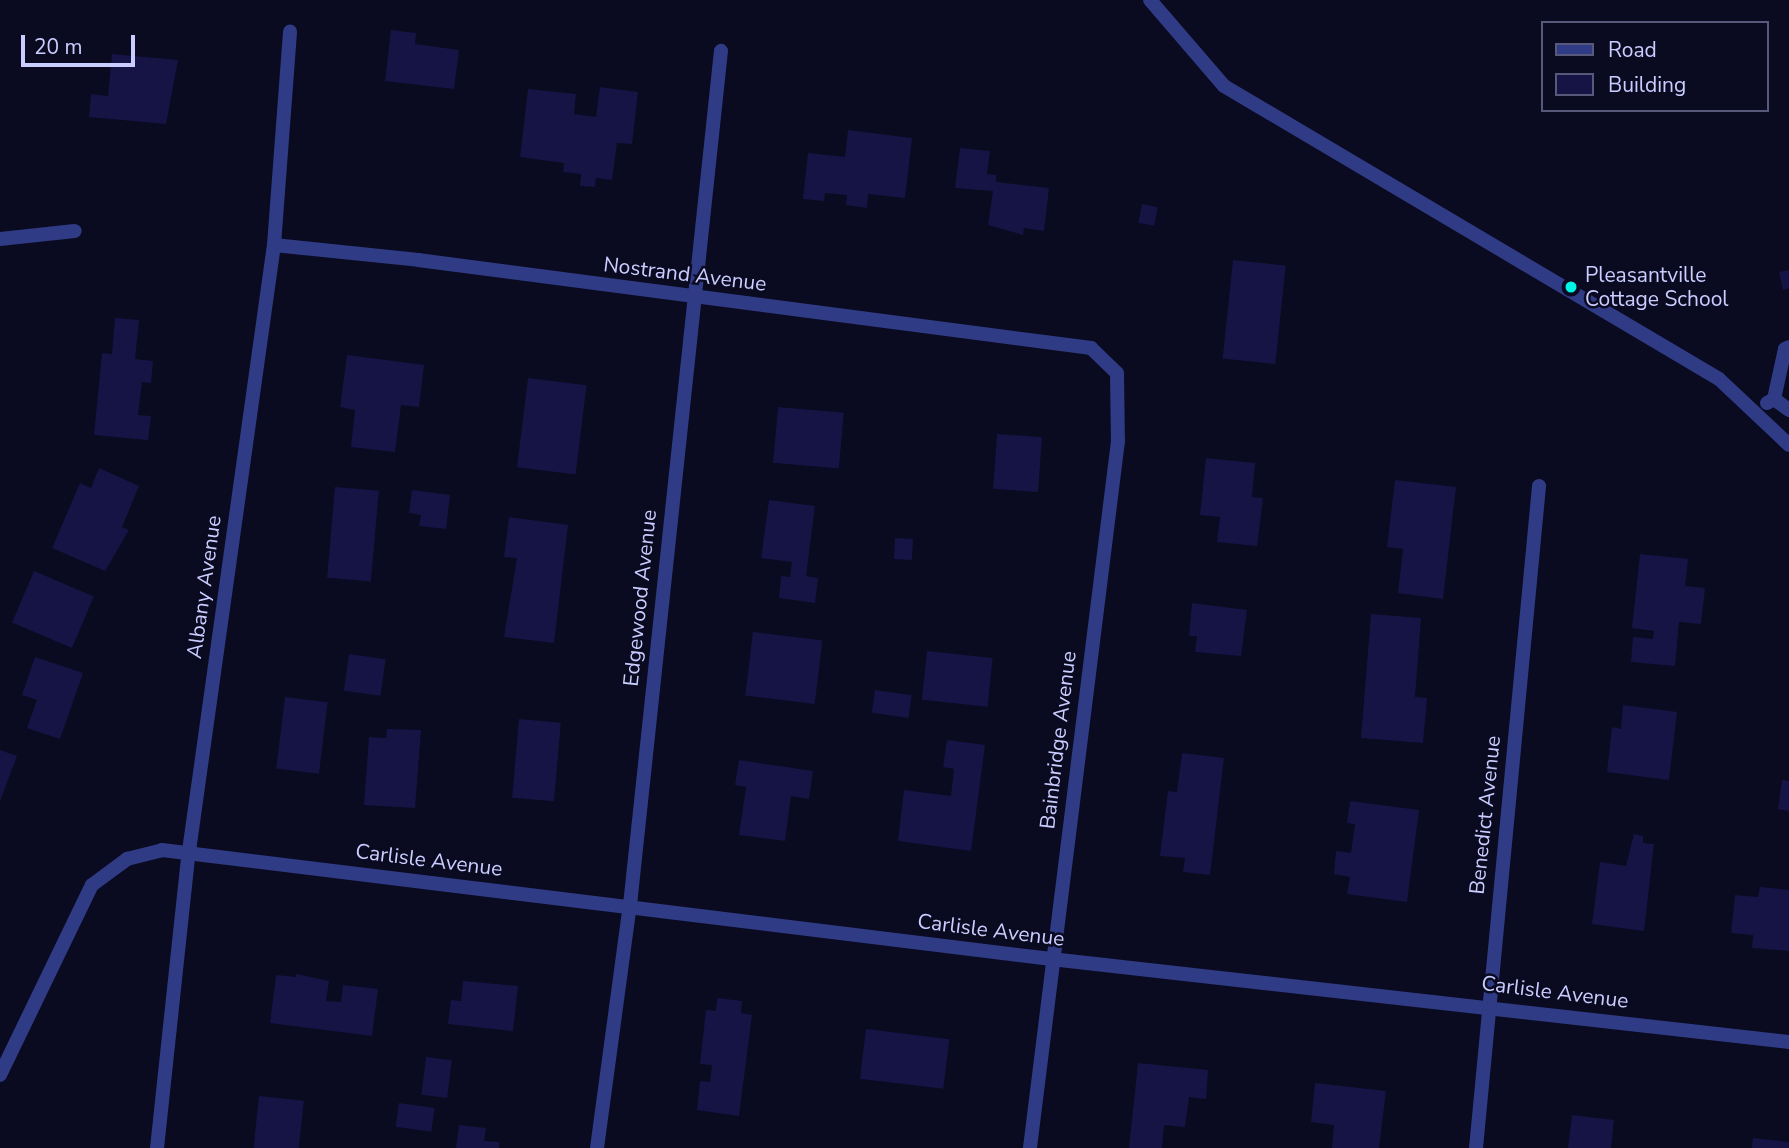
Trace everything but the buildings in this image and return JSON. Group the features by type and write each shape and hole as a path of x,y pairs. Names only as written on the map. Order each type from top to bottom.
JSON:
{"street":[{"path":"1150,0 1224,86 1719,379 1756,409 1789,445"},
{"name":"Albany Avenue","path":"157,1148 190,851 274,245 290,32"},
{"name":"Edgewood Avenue","path":"597,1148 629,905 692,297 721,51"},
{"path":"0,239 75,231"},
{"name":"Nostrand Avenue","path":"274,245 1091,348"},
{"path":"1756,409 1774,399 1785,349 1789,347"},
{"name":"Bainbridge Avenue","path":"1030,1148 1051,959 1118,441 1117,373 1091,348"},
{"path":"1774,399 1789,410"},
{"name":"Benedict Avenue","path":"1476,1148 1539,486"},
{"name":"Carlisle Avenue","path":"0,1075 92,885 103,873 146,852 190,851 1051,959 1488,1005 1789,1042"}],"place":[{"name":"Pleasantville Cottage School","path":"1571,287"}]}
